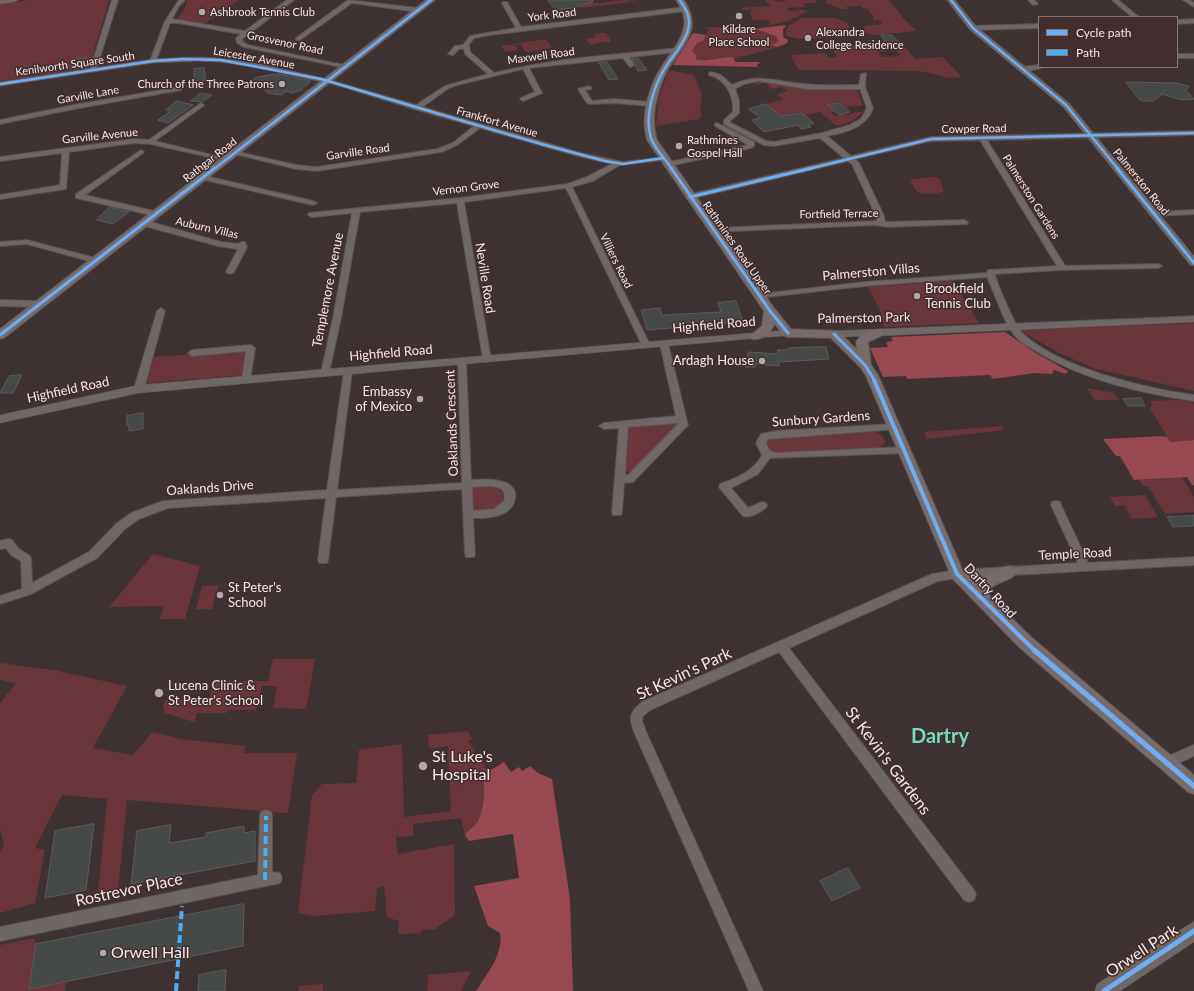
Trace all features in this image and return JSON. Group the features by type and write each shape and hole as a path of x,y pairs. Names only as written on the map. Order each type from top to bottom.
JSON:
{"main road":[{"name":"Rathgar Road","path":"0,335 431,0"},
{"name":"Rathmines Road Upper","path":"680,0 686,9 689,26 685,39 664,68 652,104 648,133 666,162 770,311 788,333"},
{"path":"756,336 767,330 769,327 770,311"},
{"name":"Palmerston Park","path":"788,333 834,334"},
{"name":"Dartry Road","path":"834,334 865,365 872,375 957,574 1025,642 1194,786"},
{"path":"865,365 862,342 864,338 877,334"},
{"path":"981,599 983,587 990,580 1011,571"}],"street":[{"path":"0,2 14,0"},
{"path":"93,70 115,0"},
{"path":"153,61 168,21 177,5 182,0"},
{"name":"Grosvenor Road","path":"291,0 239,38 240,43 246,46 346,66"},
{"path":"298,39 351,0 418,10"},
{"name":"Palmerston Road","path":"951,0 973,28 1066,105 1092,135 1194,263"},
{"path":"1115,0 1135,16"},
{"path":"1186,0 1194,5"},
{"path":"505,3 519,29"},
{"name":"York Road","path":"451,54 457,47 466,47 468,40 472,37 519,29 686,9"},
{"path":"168,21 246,33"},
{"path":"1178,22 1194,21"},
{"path":"973,28 1038,26"},
{"path":"466,47 467,53 492,74"},
{"name":"Maxwell Road","path":"416,108 447,87 492,74 525,67 678,50"},
{"path":"624,55 631,66"},
{"path":"1178,56 1194,56"},
{"name":"Leicester Avenue","path":"153,61 196,58 221,60 264,67 327,81"},
{"name":"Kenilworth Square South","path":"0,84 153,61"},
{"path":"523,99 539,93 525,67"},
{"path":"1022,69 1038,67"},
{"path":"711,74 721,77 731,88 737,107 736,113 728,118 726,123 764,143 774,144 821,135 852,127 861,123 870,108 862,87 864,74"},
{"path":"731,88 739,83 752,79 774,80 787,85 862,87"},
{"name":"Frankfort Avenue","path":"327,81 580,156 617,164 666,162 751,146 752,143 717,125"},
{"path":"589,88 581,89 588,101 591,103 614,101 652,104"},
{"name":"Garville Lane","path":"0,122 74,107 179,89"},
{"path":"150,142 201,105"},
{"name":"Garville Road","path":"230,156 317,169 439,151 455,144 478,126"},
{"name":"Cowper Road","path":"690,196 931,139 1194,133"},
{"path":"821,135 855,163 880,216 881,224"},
{"name":"Palmerston Gardens","path":"982,138 1061,266 1060,268"},
{"name":"Garville Avenue","path":"0,159 134,141 150,142 230,156"},
{"path":"0,197 63,187 66,150"},
{"path":"141,152 76,197 155,214"},
{"name":"Vernon Grove","path":"312,215 356,212 568,186 590,179 617,164"},
{"path":"204,176 313,203"},
{"name":"Villiers Road","path":"568,186 646,346"},
{"name":"Neville Road","path":"460,200 486,359"},
{"name":"Templemore Avenue","path":"325,373 337,318 356,212"},
{"path":"1155,214 1194,212"},
{"name":"Fortfield Terrace","path":"714,230 875,223 964,222"},
{"name":"Auburn Villas","path":"144,224 221,244 243,246 230,272"},
{"path":"0,244 27,242 96,261"},
{"path":"1158,266 1060,268 991,272 991,276 1016,332 1026,341 1049,355 1085,372 1132,386 1166,394 1194,398"},
{"name":"Palmerston Villas","path":"760,296 865,284 985,275"},
{"path":"0,303 39,304"},
{"path":"139,389 161,311"},
{"name":"Palmerston Park","path":"834,334 877,334 1194,319"},
{"name":"Highfield Road","path":"0,419 139,389 788,333"},
{"path":"621,479 630,479 683,425 664,344"},
{"path":"192,354 251,348 246,380"},
{"name":"Oaklands Crescent","path":"462,361 465,449 463,485 468,515 470,554"},
{"path":"323,560 348,371"},
{"path":"604,426 682,419"},
{"path":"617,512 621,479 624,424"},
{"name":"Sunbury Gardens","path":"768,455 763,450 761,443 764,436 775,434 894,427"},
{"path":"762,506 747,513 724,487 748,476 764,463 768,455 775,456 904,450"},
{"name":"Oaklands Crescent","path":"463,485 485,483 498,484 508,490 510,494 508,504 498,512 468,515"},
{"name":"Oaklands Drive","path":"0,600 27,591 64,572 93,555 121,526 135,516 167,504 463,485"},
{"path":"1056,505 1085,567"},
{"path":"0,545 8,543 15,552 26,559 27,591"},
{"name":"Temple Road","path":"957,574 1194,561"},
{"name":"St Kevin's Park","path":"756,991 678,820 636,721 637,714 646,706 936,578 957,574"},
{"name":"St Kevin's Gardens","path":"782,646 969,895"},
{"path":"1166,763 1194,750"},
{"name":"Rostrevor Place","path":"0,934 270,879 266,816"},
{"name":"Orwell Park","path":"1104,991 1194,932"}],"shaded area":[{"path":"28,0 109,0 89,68 0,81 0,4"},
{"name":"Ashbrook Tennis Club","path":"187,0 239,0 204,24 177,20 185,8"},
{"path":"622,0 639,1 581,8 577,3 601,3"},
{"path":"765,0 775,0 778,2 789,0 817,0 816,3 804,3 805,7 788,8 789,11 799,11 799,9 809,11 785,22 770,25 769,20 752,20 750,11 753,10 742,10 741,8 771,6"},
{"path":"827,0 889,0 905,20 917,31 875,35 862,32 865,27 864,26 882,24 879,20 874,21 873,16 867,8 863,9 861,6 845,7 849,9 841,9 826,3"},
{"path":"802,18 836,18 847,23 849,26 846,34 841,37 799,39 787,36 785,34 788,26"},
{"path":"786,25 783,30 783,37 788,40 787,43 782,46 708,66 673,65 690,39 703,40 709,29 704,28 705,27 756,28"},
{"path":"786,25 783,30 783,37 788,40 787,43 777,47 772,45 779,41 776,36 756,29"},
{"path":"606,33 611,42 602,42 591,45 585,39 596,37 594,34"},
{"path":"693,33 706,35 703,41 697,43 692,51 697,56 695,59 709,60 732,57 735,62 761,62 757,65 758,67 673,65"},
{"path":"546,39 552,48 526,52 520,44 514,45 518,50 506,52 501,46"},
{"path":"874,44 876,48 886,47 888,51 878,51 882,57 900,56 896,50 891,49 888,45 903,44 915,59 943,57 962,77 948,78 919,71 799,70 790,55 826,53 828,57 837,57 831,46"},
{"path":"669,70 694,75 702,95 700,110 702,115 699,119 656,126 659,97"},
{"path":"752,81 804,88 856,90 863,106 848,106 849,109 837,102 828,105 836,111 831,113 835,116 848,115 854,113 853,112 863,112 852,121 837,126 820,112 805,115 795,113 777,117 766,104 783,100 777,94 788,91 782,87 772,89 766,83 755,85"},
{"path":"939,178 944,191 923,194 917,192 910,181 912,179"},
{"name":"Brookfield Tennis Club","path":"953,281 979,323 884,327 881,313 868,287"},
{"path":"1194,323 1194,391 1096,369 1059,353 1019,330"},
{"path":"1005,332 1036,353 1068,371 1066,374 1054,370 1052,374 1035,373 993,379 990,375 907,379 906,376 883,377 870,348 888,347 886,342 893,341 891,337"},
{"path":"249,350 245,375 147,383 154,357"},
{"path":"1087,388 1114,393 1119,400 1095,400"},
{"path":"1179,400 1193,402 1194,404 1194,440 1170,442 1150,408 1152,405 1150,401"},
{"path":"674,423 677,426 631,472 625,472 628,428 631,426"},
{"path":"1002,426 1004,430 927,439 924,432"},
{"path":"873,431 882,435 885,443 879,448 775,454 768,451 766,444 769,439 775,437"},
{"path":"1167,437 1170,442 1194,440 1194,485 1192,485 1187,477 1134,480 1120,456 1116,456 1103,439"},
{"path":"1182,477 1194,497 1194,512 1165,514 1148,486 1143,486 1139,480"},
{"path":"488,486 499,489 504,493 501,504 493,509 471,511 469,488"},
{"path":"1145,495 1158,517 1132,519 1124,505 1115,506 1110,497"},
{"path":"153,554 200,566 185,619 160,619 164,606 109,607"},
{"path":"218,585 212,609 196,609 202,586"},
{"path":"273,659 315,659 306,709 273,708 277,686 262,686 256,710 227,710 226,713 197,713 194,722 165,713 163,707 165,700 209,700 212,687 216,681 268,681"},
{"path":"0,663 53,670 127,686 93,748 133,755 153,732 181,739 246,746 244,753 297,753 288,813 127,800 118,890 98,894 107,799 62,795 35,848 45,850 35,903 0,913 0,852 4,844 0,830 0,703 16,683 0,680"},
{"path":"467,731 472,739 468,741 488,771 484,774 483,804 477,823 465,835 461,818 413,824 413,836 397,837 398,825 396,839 398,854 454,844 455,915 435,929 421,930 421,933 398,934 399,921 386,917 384,886 377,888 375,911 313,916 298,913 312,796 322,784 356,783 359,750 402,744 404,817 451,811 448,746 429,749 428,735"},
{"path":"504,762 511,772 519,767 522,771 530,766 538,773 552,779 570,899 573,991 476,991 494,963 501,941 500,933 488,926 474,886 519,878 513,834 469,841 465,835 477,823 482,810 484,798 484,774"},
{"path":"34,938 36,944 29,989 66,982 65,991 0,991 0,945"},
{"path":"471,971 461,991 427,991 428,975"},
{"path":"323,984 323,991 298,991 299,986"}],"building":[{"path":"548,0 593,0 593,2 572,8 556,10"},
{"path":"881,35 892,35 900,44 888,45"},
{"path":"88,58 85,67 70,68 74,59"},
{"path":"638,58 647,70 638,71 632,59"},
{"path":"607,62 618,79 609,80 599,63"},
{"path":"204,68 206,80 194,82 194,69"},
{"name":"Church of the Three Patrons","path":"277,74 311,81 301,90 292,93 286,91 281,95 268,93 261,87 248,84 257,77"},
{"path":"1126,82 1176,83 1189,86 1186,90 1194,99 1181,100 1162,94 1154,101 1141,101"},
{"path":"201,93 212,95 202,102 191,101"},
{"path":"177,101 193,105 168,123 158,120 171,111 166,110"},
{"path":"839,103 850,112 839,115 828,105"},
{"path":"766,104 781,116 802,113 814,123 808,125 811,127 801,129 798,125 764,132 752,120 760,118 749,109"},
{"path":"109,207 129,212 113,224 97,220"},
{"path":"736,301 743,322 647,330 641,310 660,308 662,315 721,312 718,303"},
{"path":"826,347 829,359 779,362 779,366 755,364 755,367 745,367 745,357 748,358 748,352 779,354 777,350 786,350 788,348"},
{"path":"22,375 13,393 0,393 9,376"},
{"path":"1141,398 1145,406 1128,406 1123,399"},
{"path":"143,413 143,429 129,431 127,416"},
{"path":"1194,516 1194,526 1173,527 1167,517"},
{"path":"94,824 86,890 45,898 55,831"},
{"path":"171,825 169,843 206,837 206,833 244,826 244,833 255,831 255,861 131,884 137,831"},
{"path":"848,868 860,888 832,901 820,881"},
{"name":"Orwell Hall","path":"244,904 243,946 29,989 36,944"},
{"path":"226,970 225,991 198,991 199,975"}],"marked path":[{"path":"265,880 266,816"},
{"path":"176,991 182,906"}],"cycle path":[{"path":"0,335 431,0"},
{"path":"680,0 686,9 689,18 688,26 682,42 666,66 658,82 650,113 649,124 652,140 770,311 788,333"},
{"path":"951,0 973,28 1066,105 1194,263"},
{"path":"0,84 153,61 184,59 221,60 321,79 541,144 605,161 623,164 663,158"},
{"path":"690,197 931,139 1194,133"},
{"path":"834,334 865,365 872,375 957,574 1025,642 1194,786"},
{"path":"1104,991 1194,931"}],"place":[{"name":"Ashbrook Tennis Club","path":"202,12"},
{"name":"Kildare Place School","path":"739,16"},
{"name":"Alexandra College Residence","path":"808,38"},
{"name":"Church of the Three Patrons","path":"282,84"},
{"name":"Rathmines Gospel Hall","path":"679,146"},
{"name":"Brookfield Tennis Club","path":"917,296"},
{"name":"Ardagh House","path":"762,361"},
{"name":"Embassy of Mexico","path":"420,399"},
{"name":"St Peter's School","path":"220,595"},
{"name":"Lucena Clinic & St Peter's School","path":"159,693"},
{"name":"St Luke's Hospital","path":"423,766"},
{"name":"Orwell Hall","path":"103,953"}],"district":[{"name":"Dartry","path":"940,737"}]}
